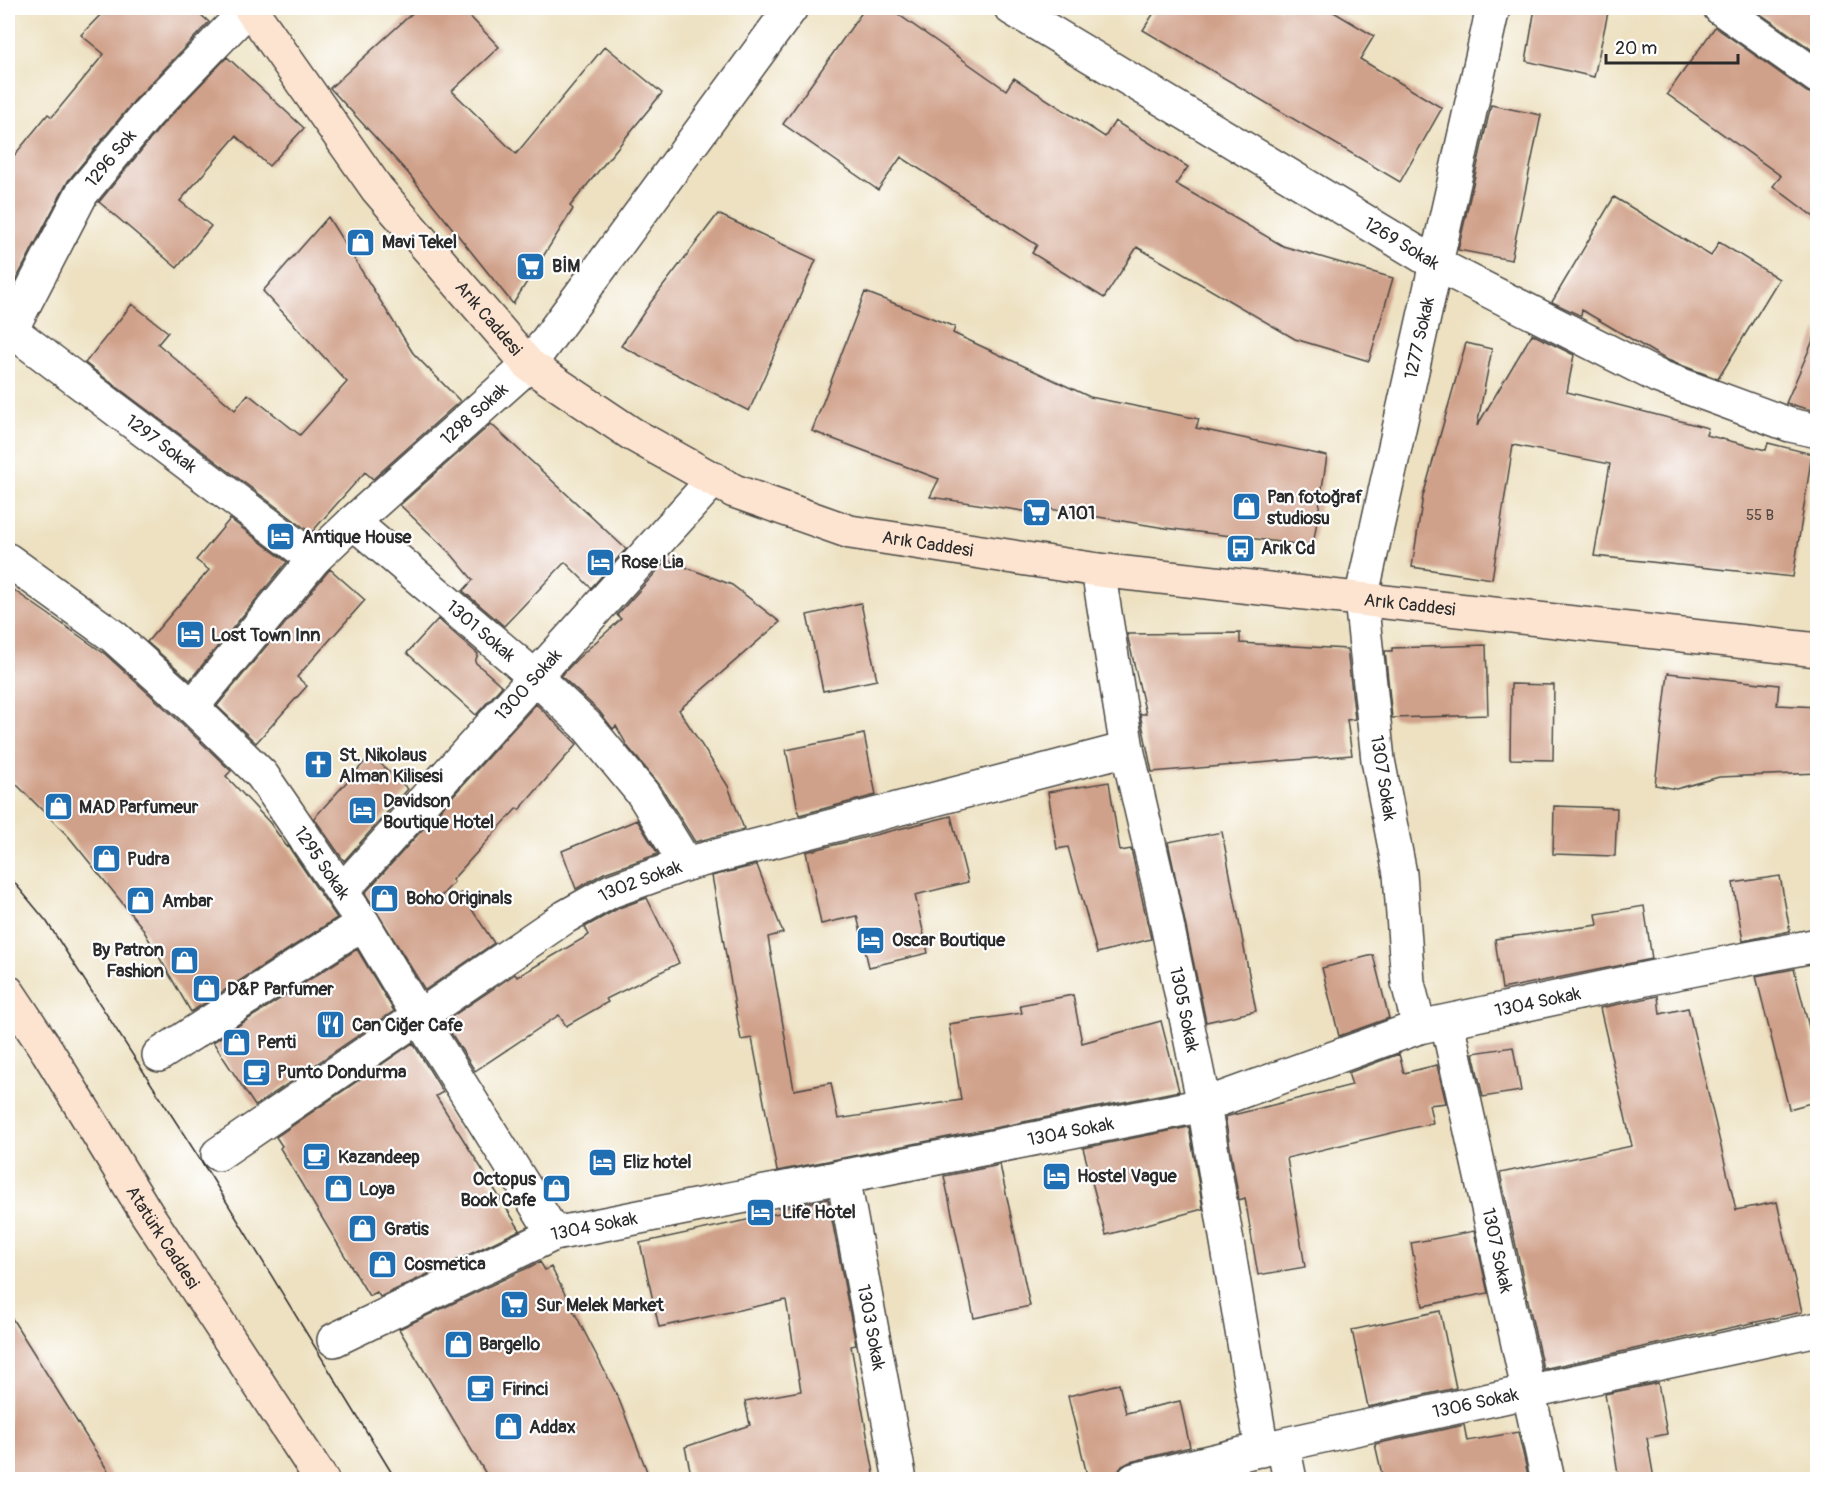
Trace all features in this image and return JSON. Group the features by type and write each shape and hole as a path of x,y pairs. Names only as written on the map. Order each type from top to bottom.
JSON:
{"street":[{"name":"1296 Sok","path":"9,331 82,193 148,113 249,8"},
{"name":"Arık Caddesi","path":"249,8 377,189 529,365 632,434 734,491 850,532 1098,570 1818,650"},
{"name":"1298 Sokak","path":"192,707 314,559 529,365 791,8"},
{"name":"1269 Sokak","path":"1011,8 1436,264 1657,376 1790,425 1818,431"},
{"name":"1277 Sokak","path":"1361,599 1492,8"},
{"path":"1720,8 1818,77"},
{"name":"1297 Sokak","path":"9,331 314,559"},
{"name":"1300 Sokak","path":"342,891 714,479"},
{"name":"1301 Sokak","path":"353,522 535,677 586,725 643,794 686,864"},
{"name":"1295 Sokak","path":"8,560 113,636 192,707 262,775 363,923 554,1234"},
{"name":"1305 Sokak","path":"1098,570 1127,749 1160,890 1272,1447 1290,1479"},
{"name":"1307 Sokak","path":"1361,599 1378,760 1400,874 1408,983 1433,1024 1529,1391 1548,1479"},
{"name":"1302 Sokak","path":"218,1154 565,917 611,891 686,864 1127,749"},
{"path":"159,1055 363,923"},
{"name":"1304 Sokak","path":"334,1340 554,1234 1204,1105 1433,1024 1818,945"},
{"name":"Atatürk Caddesi","path":"8,992 48,1052 147,1214 322,1479"},
{"name":"1303 Sokak","path":"843,1176 900,1479"},
{"name":"1306 Sokak","path":"1134,1479 1818,1329"}],"building":[{"path":"107,8 193,8 209,22 134,101 68,181 8,295 8,163 48,114 52,117 104,54 81,35"},
{"path":"418,8 462,8 499,47 452,91 516,154 605,46 662,93 570,206 573,209 513,304 408,173 330,88"},
{"path":"865,8 889,8 1006,90 1014,78 1105,137 1115,121 1188,167 1176,184 1283,246 1393,278 1369,361 1295,339 1137,247 1104,298 1032,253 1037,245 901,157 878,190 783,124"},
{"path":"1157,8 1327,8 1374,36 1360,59 1442,108 1400,182 1143,30"},
{"path":"1535,8 1609,8 1594,77 1526,61"},
{"path":"1752,8 1818,8 1818,54"},
{"path":"1715,27 1807,92 1818,96 1818,220 1773,186 1781,176 1667,94"},
{"path":"227,57 304,128 269,166 236,136 180,201 211,226 177,268 99,202 162,125"},
{"path":"1491,105 1541,115 1511,260 1458,250"},
{"path":"1614,197 1711,256 1719,242 1779,279 1718,379 1665,359 1582,310 1581,316 1552,302"},
{"path":"718,214 816,260 749,411 621,346 651,302"},
{"path":"328,217 413,353 460,401 373,479 365,472 311,533 85,363 132,304 168,332 158,344 235,410 248,394 300,435 347,382 263,291"},
{"path":"865,292 955,327 953,333 1090,397 1199,419 1196,428 1327,456 1313,546 1165,528 1038,507 1036,513 930,497 939,479 812,431"},
{"path":"1818,329 1818,412 1786,403"},
{"path":"1532,334 1574,355 1567,392 1708,428 1706,435 1766,450 1768,443 1812,454 1793,577 1594,556 1610,464 1513,445 1492,579 1412,567 1423,496 1466,343 1492,349 1477,426"},
{"path":"491,424 626,549 591,588 565,562 504,626 463,591 473,580 452,555 400,505"},
{"path":"230,519 287,562 190,680 147,642 209,570 196,560"},
{"path":"667,560 732,585 780,622 679,710 728,786 744,829 695,842 659,784 628,747 616,726 613,729 599,711 561,676 621,619 617,615"},
{"path":"330,569 365,600 297,677 307,686 256,743 217,706"},
{"path":"8,586 105,654 231,771 226,776 288,846 337,918 191,1012 141,926 69,837 8,776"},
{"path":"861,603 877,680 823,691 807,615"},
{"path":"438,619 478,654 475,662 502,686 476,715 407,653"},
{"path":"1240,633 1240,643 1347,649 1355,719 1347,720 1352,755 1152,772 1140,714 1146,714 1127,634"},
{"path":"1486,645 1488,715 1392,718 1385,651 1392,651 1392,648"},
{"path":"1668,673 1779,685 1777,705 1818,707 1818,773 1719,777 1676,789 1655,785"},
{"path":"1511,684 1554,685 1553,760 1510,759"},
{"path":"536,704 577,744 519,810 517,808 452,880 454,882 434,904 461,893 494,943 425,990 365,893"},
{"path":"864,734 876,795 799,815 786,750"},
{"name":"Davidson Boutique Hotel","path":"371,755 408,789 344,861 314,818"},
{"path":"1109,782 1120,851 1131,849 1151,939 1097,953 1068,847 1057,849 1048,792"},
{"path":"1554,806 1617,808 1615,856 1553,854"},
{"path":"951,816 968,882 915,895 928,953 869,967 857,916 821,924 806,852"},
{"path":"637,820 658,854 604,873 576,889 562,851"},
{"path":"1222,832 1256,1011 1206,1022 1168,842"},
{"path":"757,865 783,933 768,937 794,1090 831,1083 838,1119 961,1100 949,1024 1022,1013 1020,1005 1073,995 1082,1043 1161,1021 1179,1091 777,1171 752,1038 741,1040 712,876"},
{"path":"1780,876 1790,931 1743,941 1733,883"},
{"path":"647,898 679,963 606,999 608,1002 566,1026 559,1015 475,1071 444,1022 515,974 517,977 589,935 585,927 619,908"},
{"path":"1644,906 1652,959 1502,989 1495,939 1598,925 1596,914"},
{"path":"357,949 394,1011 255,1106 213,1042"},
{"path":"1373,955 1389,1018 1339,1036 1322,968"},
{"path":"1794,969 1818,1062 1818,1101 1789,1109 1756,976"},
{"path":"1658,996 1660,1014 1688,1008 1736,1210 1777,1202 1802,1312 1543,1369 1500,1173 1632,1146 1600,1008"},
{"path":"413,1043 443,1092 436,1096 520,1230 380,1297 377,1292 369,1296 280,1148 282,1146 276,1137"},
{"path":"1513,1047 1521,1091 1483,1097 1473,1053"},
{"path":"1399,1054 1404,1073 1437,1065 1446,1103 1429,1105 1433,1123 1287,1158 1305,1267 1258,1275 1245,1198 1239,1200 1225,1117 1352,1085 1348,1073"},
{"path":"1189,1127 1203,1209 1106,1235 1083,1148"},
{"path":"1000,1165 1030,1306 974,1318 944,1176"},
{"path":"828,1199 856,1345 851,1346 875,1479 692,1479 685,1447 750,1425 745,1401 801,1391 786,1300 659,1327 640,1243 784,1212 784,1208"},
{"path":"1474,1231 1488,1293 1423,1306 1411,1243"},
{"path":"540,1262 545,1270 551,1267 618,1397 650,1479 489,1479 399,1329"},
{"path":"1440,1311 1456,1388 1368,1407 1352,1330"},
{"path":"8,1312 113,1479 8,1479"},
{"path":"1658,1383 1667,1434 1647,1438 1654,1479 1619,1479 1605,1394"},
{"path":"1119,1384 1126,1413 1180,1401 1190,1447 1130,1462 1122,1466 1117,1473 1088,1479 1068,1396"},
{"path":"1464,1425 1467,1441 1518,1432 1529,1479 1383,1479 1375,1444"}],"tram line":[{"path":"8,875 47,922 212,1178 396,1480"}],"place":[{"name":"Mavi Tekel","path":"361,242"},
{"name":"BİM","path":"531,266"},
{"name":"Pan fotoğraf studiosu","path":"1246,507"},
{"name":"А101","path":"1036,513"},
{"name":"Antique House","path":"281,537"},
{"name":"Arık Cd","path":"1240,548"},
{"name":"Rose Lia","path":"600,562"},
{"name":"Lost Town Inn","path":"190,635"},
{"name":"St. Nikolaus Alman Kilisesi","path":"318,765"},
{"name":"MAD Parfumeur","path":"58,807"},
{"name":"Davidson Boutique Hotel","path":"362,811"},
{"name":"Pudra","path":"106,859"},
{"name":"Boho Originals","path":"385,898"},
{"name":"Ambar","path":"141,901"},
{"name":"Oscar Boutique","path":"871,940"},
{"name":"By Patron Fashion","path":"185,960"},
{"name":"D&P Parfumer","path":"206,989"},
{"name":"Can Ciğer Cafe","path":"331,1025"},
{"name":"Penti","path":"236,1042"},
{"name":"Punto Dondurma","path":"256,1072"},
{"name":"Kazandeep","path":"317,1157"},
{"name":"Eliz hotel","path":"602,1162"},
{"name":"Hostel Vague","path":"1056,1176"},
{"name":"Loya","path":"338,1189"},
{"name":"Octopus Book Cafe","path":"557,1189"},
{"name":"Life Hotel","path":"761,1212"},
{"name":"Gratis","path":"363,1229"},
{"name":"Cosmetica","path":"383,1264"},
{"name":"Sur Melek Market","path":"515,1305"},
{"name":"Bargello","path":"458,1344"},
{"name":"Firinci","path":"481,1389"},
{"name":"Addax","path":"508,1427"}]}
